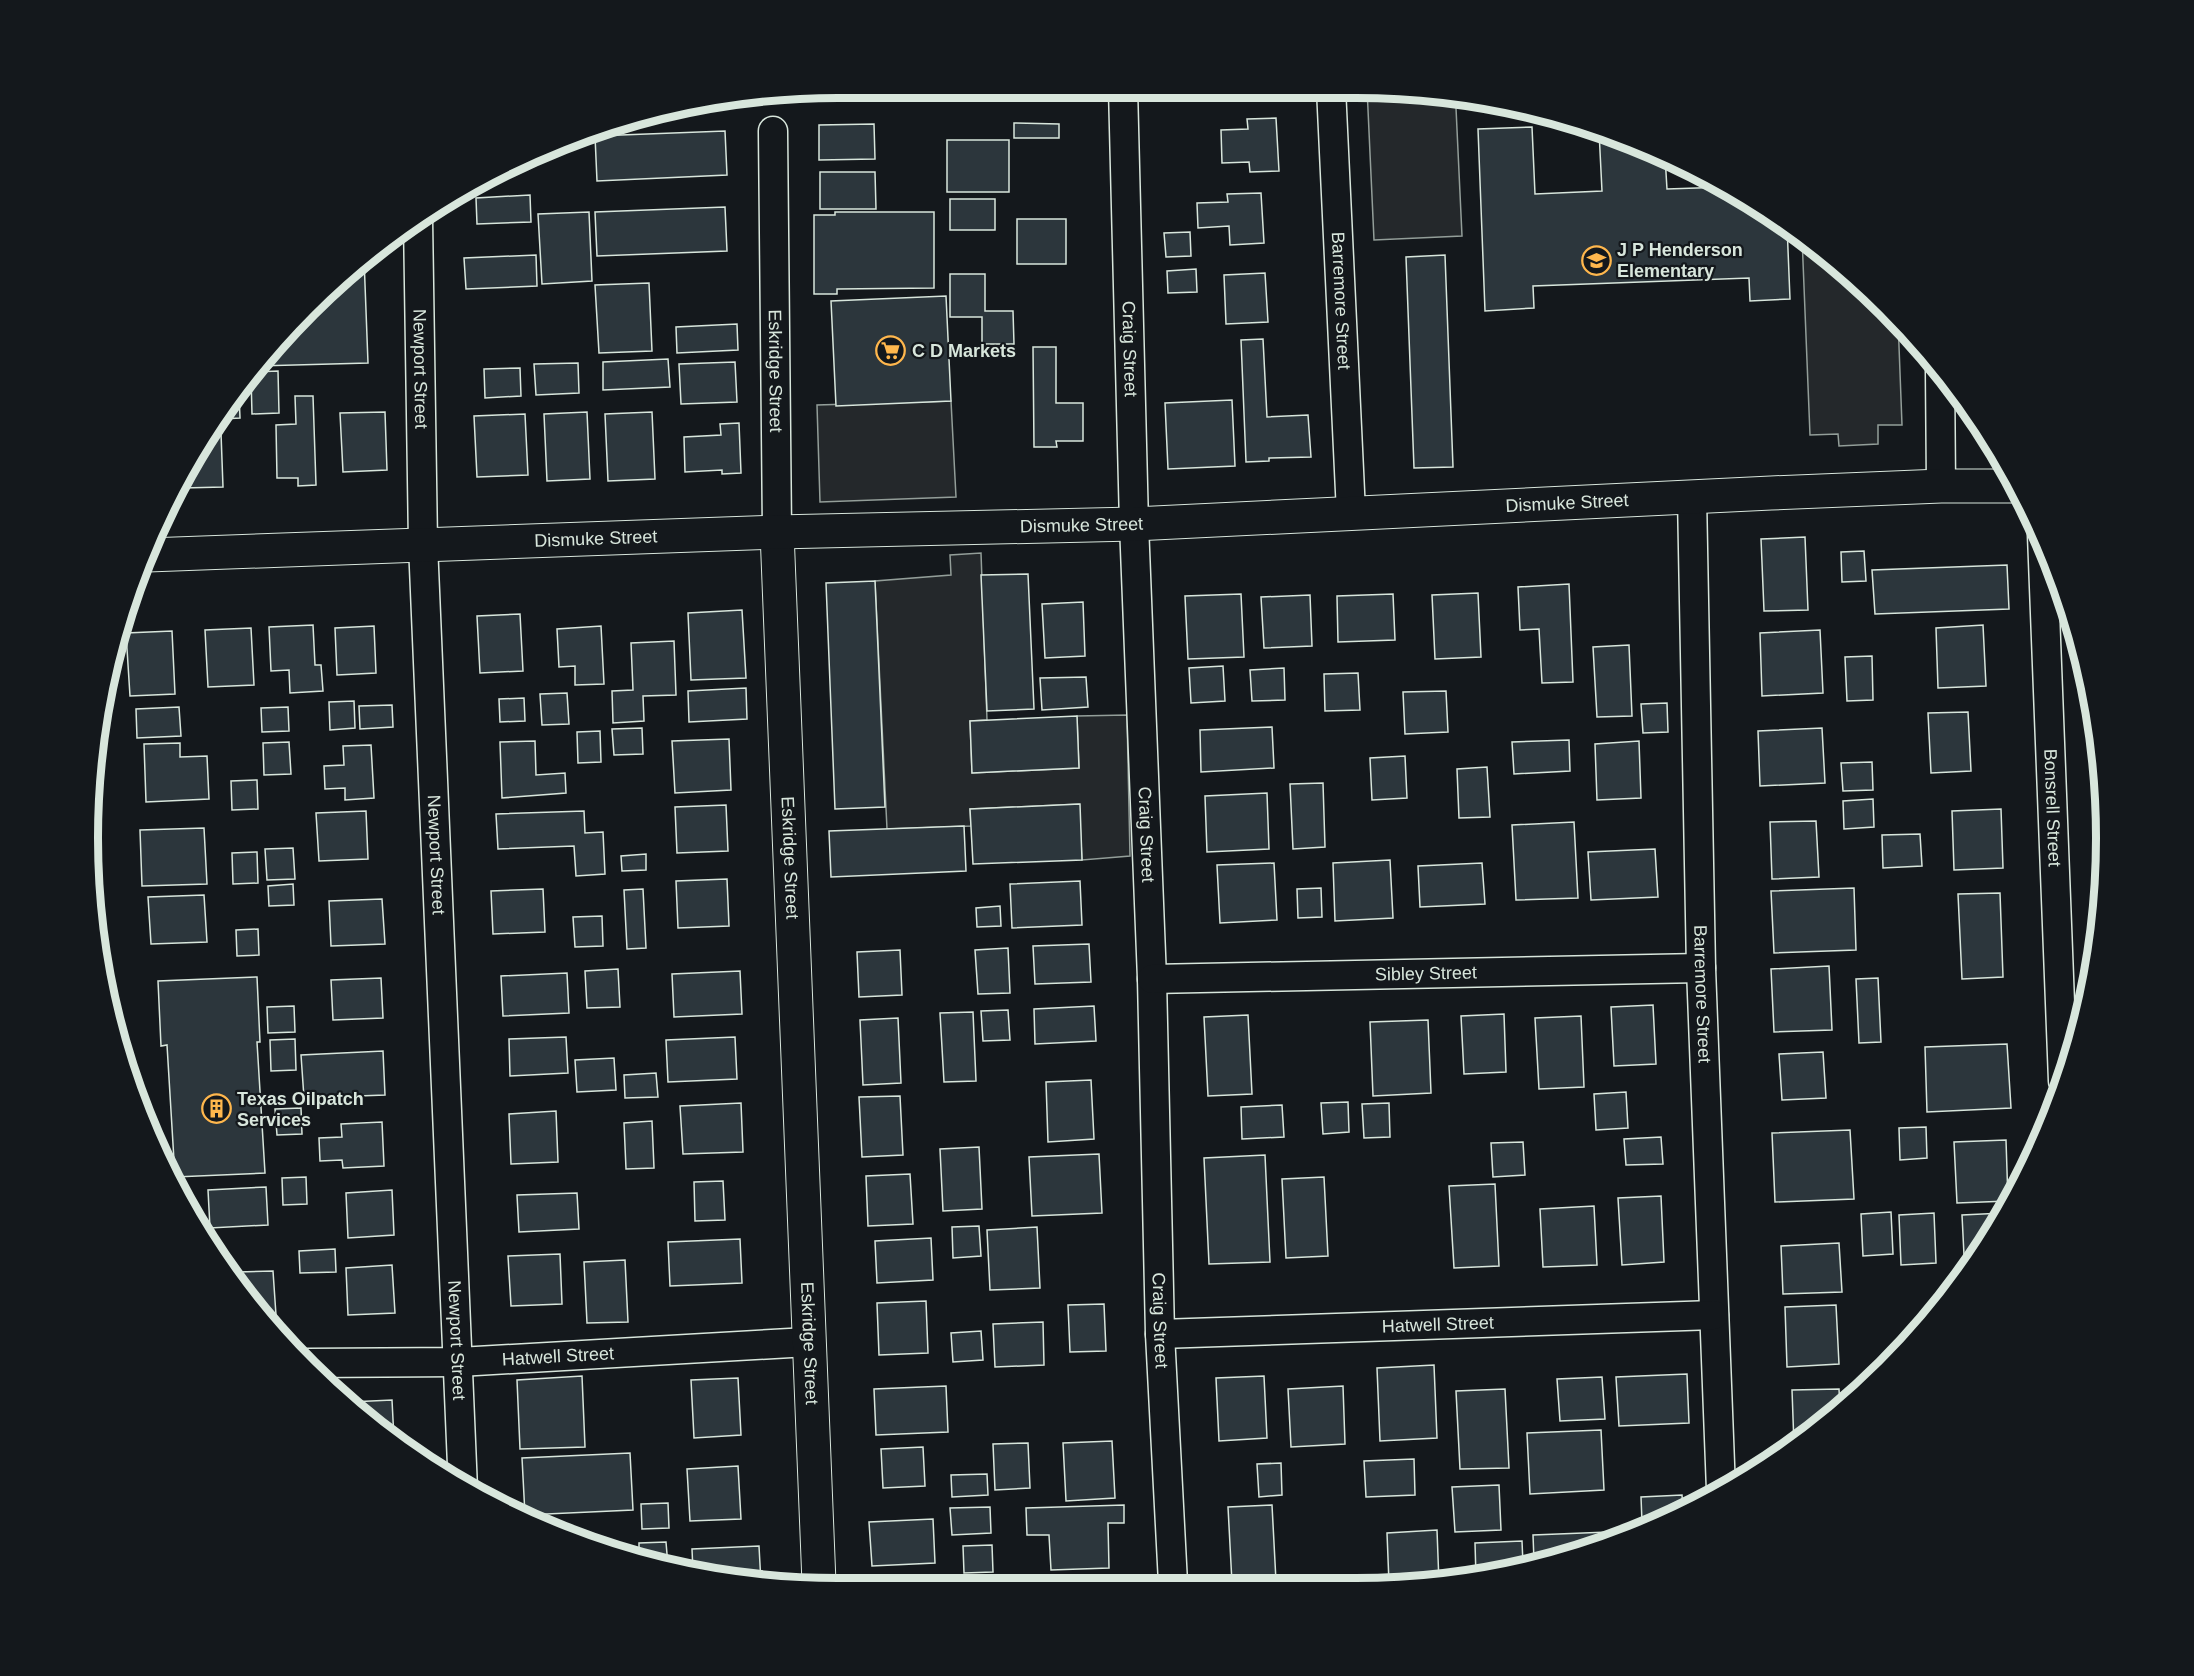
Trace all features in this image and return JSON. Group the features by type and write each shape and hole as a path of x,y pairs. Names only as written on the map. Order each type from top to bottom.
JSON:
{"street":[{"name":"Craig Street","path":"1123,98 1134,524 1152,979 1160,1334 1173,1578"},
{"name":"Barremore Street","path":"1331,98 1351,513"},
{"name":"Eskridge Street","path":"773,131 777,532 819,1578"},
{"name":"Newport Street","path":"418,228 423,544 463,1476"},
{"path":"1940,383 1941,486"},
{"name":"Dismuke Street","path":"154,555 777,532 1134,524 1692,496 1941,486 2007,486"},
{"name":"Barremore Street","path":"1692,496 1701,968 1721,1482"},
{"name":"Bonsrell Street","path":"2043,563 2062,1059"},
{"name":"Sibley Street","path":"1152,979 1701,968"},
{"name":"Hatwell Street","path":"1160,1334 1714,1315"},
{"name":"Hatwell Street","path":"315,1363 459,1362 808,1342"}],"shaded area":[{"path":"1367,98 1404,99 1471,107 1456,108 1462,236 1374,240"},
{"path":"1802,248 1844,281 1899,334 1902,425 1878,425 1878,444 1839,446 1838,434 1810,435"},
{"path":"951,401 956,497 820,502 817,405"},
{"path":"981,553 987,720 970,721 972,773 1079,768 1077,716 1127,715 1130,856 1082,860 1079,804 970,809 971,826 887,829 875,581 951,575 950,555"}],"building":[{"path":"1276,118 1279,171 1250,172 1249,162 1222,163 1221,130 1248,129 1247,119"},
{"path":"1014,123 1059,124 1059,138 1014,138"},
{"path":"874,124 875,159 819,160 819,125"},
{"path":"1532,127 1535,194 1602,191 1599,139 1666,166 1667,189 1709,188 1787,237 1790,299 1750,301 1749,278 1533,286 1534,308 1485,311 1478,129"},
{"path":"725,131 727,175 597,181 595,139 604,136"},
{"path":"947,140 1009,140 1009,192 947,192"},
{"path":"820,172 875,172 876,209 820,209"},
{"path":"1261,193 1264,243 1230,245 1229,226 1198,228 1197,203 1228,202 1227,194"},
{"path":"530,195 531,222 477,224 476,198"},
{"path":"950,199 995,199 995,230 950,230"},
{"path":"725,207 727,251 597,256 595,212"},
{"path":"589,212 592,281 542,284 538,214"},
{"path":"835,212 934,212 934,288 837,289 837,294 814,294 814,215 835,215"},
{"path":"1017,219 1066,219 1066,264 1017,264"},
{"path":"1190,232 1191,256 1166,257 1164,233"},
{"path":"536,255 537,286 466,289 464,258"},
{"path":"1445,255 1453,467 1414,468 1406,257"},
{"path":"364,269 368,363 268,366 314,314"},
{"path":"1196,269 1197,292 1168,293 1167,271"},
{"path":"1265,273 1268,322 1226,324 1224,275"},
{"path":"950,274 985,274 985,311 1013,311 1014,344 982,344 982,317 950,317"},
{"path":"649,283 652,351 599,353 595,285"},
{"name":"C D Markets","path":"946,296 951,401 836,406 831,301"},
{"path":"737,324 738,350 677,353 676,327"},
{"path":"1263,339 1267,417 1308,415 1311,457 1269,458 1269,461 1246,462 1241,340"},
{"path":"1033,347 1056,347 1056,403 1083,403 1083,441 1056,441 1057,447 1034,447"},
{"path":"668,359 670,387 603,390 603,362"},
{"path":"735,362 737,402 681,404 679,364"},
{"path":"578,363 579,393 536,395 534,364"},
{"path":"520,368 521,396 485,398 484,369"},
{"path":"278,371 279,413 252,414 251,387 263,372"},
{"path":"295,396 313,396 316,485 298,486 298,478 277,478 276,425 296,424"},
{"path":"1232,400 1235,466 1168,469 1165,403"},
{"path":"239,403 240,418 228,419"},
{"path":"385,412 387,470 343,472 340,413"},
{"path":"587,412 590,479 547,481 544,414"},
{"path":"652,412 655,479 608,481 605,414"},
{"path":"525,414 528,475 477,477 474,416"},
{"path":"739,423 741,473 722,474 722,470 685,472 684,437 721,435 720,424"},
{"path":"218,433 221,433 223,487 186,488"},
{"path":"1805,537 1808,610 1764,611 1761,539"},
{"path":"1864,551 1866,581 1842,582 1841,552"},
{"path":"2007,565 2009,609 1875,614 1872,570"},
{"path":"1028,574 1034,709 987,711 981,575"},
{"path":"875,581 885,807 835,809 826,583"},
{"path":"1569,584 1573,682 1542,683 1539,629 1520,630 1518,587"},
{"path":"1478,593 1481,657 1435,659 1432,595"},
{"path":"1241,594 1244,657 1188,659 1185,596"},
{"path":"1393,594 1395,640 1338,642 1337,596"},
{"path":"1310,595 1312,646 1264,648 1261,597"},
{"path":"1083,602 1085,656 1045,658 1042,604"},
{"path":"742,610 746,678 691,680 688,613"},
{"path":"520,614 523,671 480,673 477,616"},
{"path":"313,625 315,665 321,665 323,691 290,693 289,670 271,671 269,627"},
{"path":"1983,625 1986,686 1938,688 1936,628"},
{"path":"374,626 376,673 337,675 335,628"},
{"path":"601,626 604,684 575,685 575,666 559,667 557,629"},
{"path":"251,628 254,685 208,687 205,630"},
{"path":"1820,630 1823,693 1762,696 1760,633"},
{"path":"172,631 175,694 130,696 127,633"},
{"path":"674,641 676,695 643,696 644,721 613,723 612,691 633,690 631,643"},
{"path":"1629,645 1632,716 1597,717 1593,647"},
{"path":"1872,656 1873,700 1847,701 1845,657"},
{"path":"1223,666 1225,701 1191,703 1189,668"},
{"path":"1284,668 1285,700 1252,701 1250,670"},
{"path":"1358,673 1360,710 1325,711 1324,674"},
{"path":"1086,677 1088,707 1042,710 1040,678"},
{"path":"746,688 747,719 689,722 688,691"},
{"path":"1446,691 1448,732 1405,734 1403,692"},
{"path":"567,693 569,724 542,725 540,694"},
{"path":"524,698 525,721 500,722 499,699"},
{"path":"354,701 355,728 330,730 329,702"},
{"path":"1667,703 1668,732 1643,733 1641,704"},
{"path":"392,705 393,727 360,729 359,706"},
{"path":"179,707 181,736 137,738 136,709"},
{"path":"288,707 289,731 262,732 261,708"},
{"path":"1968,712 1971,771 1931,773 1928,713"},
{"path":"1077,716 1079,768 972,773 970,721"},
{"path":"1272,727 1274,768 1201,772 1200,730"},
{"path":"642,728 643,754 614,755 612,729"},
{"path":"1822,728 1825,783 1760,786 1758,731"},
{"path":"600,731 601,762 578,763 577,732"},
{"path":"729,739 731,790 675,793 672,741"},
{"path":"1569,740 1570,771 1514,774 1512,742"},
{"path":"535,741 536,775 565,773 566,793 502,798 500,742"},
{"path":"1639,741 1641,798 1597,800 1595,744"},
{"path":"289,742 291,774 264,775 263,743"},
{"path":"180,743 180,757 207,756 209,799 146,802 144,744"},
{"path":"371,745 374,798 345,800 345,788 325,789 324,766 344,765 343,746"},
{"path":"1405,756 1407,798 1372,800 1370,758"},
{"path":"1872,762 1873,790 1843,791 1841,763"},
{"path":"1487,767 1490,817 1459,818 1457,769"},
{"path":"257,780 258,809 232,810 231,781"},
{"path":"1323,783 1325,847 1293,849 1290,784"},
{"path":"1267,793 1269,849 1207,852 1205,796"},
{"path":"1873,799 1874,827 1844,829 1843,801"},
{"path":"1080,804 1082,860 973,864 970,809"},
{"path":"726,805 728,851 677,853 675,807"},
{"path":"2001,809 2003,868 1954,870 1952,811"},
{"path":"366,811 368,859 319,861 316,813"},
{"path":"584,811 585,833 603,832 605,874 576,876 574,846 498,849 496,814"},
{"path":"1816,821 1819,877 1772,879 1770,822"},
{"path":"1574,822 1578,898 1516,900 1512,825"},
{"path":"964,826 966,871 831,877 829,831"},
{"path":"204,828 207,884 142,886 140,830"},
{"path":"1920,834 1922,866 1883,868 1882,835"},
{"path":"293,848 295,879 267,880 265,849"},
{"path":"1655,849 1658,897 1591,900 1588,852"},
{"path":"257,852 258,883 233,884 232,853"},
{"path":"646,854 646,870 622,871 621,856"},
{"path":"1390,860 1393,918 1335,921 1333,863"},
{"path":"1274,863 1277,920 1220,923 1217,865"},
{"path":"1482,863 1485,904 1420,907 1418,866"},
{"path":"727,879 729,926 678,928 676,881"},
{"path":"1080,881 1082,925 1012,928 1010,884"},
{"path":"293,884 294,905 269,906 268,886"},
{"path":"1321,888 1322,917 1298,918 1297,889"},
{"path":"1854,888 1856,950 1774,953 1771,891"},
{"path":"543,889 545,932 493,934 491,891"},
{"path":"643,889 646,948 627,949 624,890"},
{"path":"2000,893 2003,977 1962,979 1958,894"},
{"path":"204,895 207,942 151,944 148,897"},
{"path":"382,899 385,944 331,946 329,901"},
{"path":"1000,906 1001,926 977,927 976,908"},
{"path":"602,916 603,946 575,947 573,917"},
{"path":"258,929 259,955 237,956 236,930"},
{"path":"1089,944 1091,982 1035,984 1033,946"},
{"path":"1008,948 1010,993 978,994 975,950"},
{"path":"900,950 902,995 859,997 857,952"},
{"path":"1829,966 1832,1030 1774,1032 1771,969"},
{"path":"618,969 620,1007 587,1008 585,971"},
{"path":"740,971 742,1014 674,1017 672,974"},
{"path":"567,973 569,1013 503,1016 501,976"},
{"name":"Texas Oilpatch Services","path":"257,977 260,1042 257,1042 265,1173 180,1177 174,1167 167,1045 161,1046 158,981"},
{"path":"381,978 383,1018 333,1020 331,980"},
{"path":"1878,978 1881,1042 1859,1043 1856,979"},
{"path":"1653,1005 1656,1064 1614,1066 1611,1007"},
{"path":"294,1006 295,1032 268,1033 267,1007"},
{"path":"1094,1006 1096,1041 1035,1044 1034,1009"},
{"path":"1008,1010 1010,1040 983,1041 981,1011"},
{"path":"973,1012 976,1081 944,1082 940,1013"},
{"path":"1504,1014 1506,1072 1464,1074 1461,1016"},
{"path":"1248,1015 1252,1094 1208,1096 1204,1017"},
{"path":"1581,1016 1584,1087 1539,1089 1535,1018"},
{"path":"898,1018 901,1083 863,1085 860,1020"},
{"path":"1428,1020 1431,1093 1373,1096 1370,1022"},
{"path":"566,1037 568,1073 510,1076 509,1039"},
{"path":"735,1037 737,1079 668,1082 666,1040"},
{"path":"295,1039 296,1070 271,1071 270,1040"},
{"path":"2007,1044 2011,1108 1927,1112 1925,1047"},
{"path":"383,1051 385,1095 304,1098 301,1055"},
{"path":"1823,1052 1826,1098 1782,1100 1779,1054"},
{"path":"614,1058 616,1090 577,1092 575,1060"},
{"path":"656,1073 658,1097 625,1098 624,1075"},
{"path":"1091,1080 1094,1139 1048,1142 1046,1082"},
{"path":"1626,1092 1628,1128 1596,1130 1594,1094"},
{"path":"900,1096 903,1155 862,1157 859,1097"},
{"path":"1348,1102 1349,1132 1323,1134 1321,1103"},
{"path":"741,1103 743,1152 683,1154 680,1106"},
{"path":"1389,1103 1390,1137 1364,1138 1362,1104"},
{"path":"1282,1105 1284,1137 1242,1139 1241,1107"},
{"path":"301,1108 302,1134 277,1135 275,1109"},
{"path":"556,1111 558,1162 511,1164 509,1114"},
{"path":"652,1121 654,1168 626,1169 624,1123"},
{"path":"382,1122 384,1166 343,1168 342,1160 320,1161 319,1138 342,1137 341,1124"},
{"path":"1926,1127 1927,1158 1900,1160 1899,1128"},
{"path":"1850,1130 1854,1199 1775,1202 1772,1133"},
{"path":"1661,1137 1663,1164 1626,1165 1624,1139"},
{"path":"2006,1140 2008,1189 2001,1201 1957,1203 1954,1142"},
{"path":"1523,1142 1525,1175 1493,1177 1491,1143"},
{"path":"979,1147 982,1209 943,1211 940,1149"},
{"path":"1099,1154 1102,1213 1032,1216 1029,1157"},
{"path":"1265,1155 1270,1262 1209,1264 1204,1158"},
{"path":"910,1174 913,1224 868,1226 866,1176"},
{"path":"306,1177 307,1204 283,1205 282,1178"},
{"path":"1324,1177 1328,1256 1286,1258 1282,1179"},
{"path":"723,1181 725,1220 695,1221 694,1182"},
{"path":"1495,1184 1499,1266 1454,1268 1449,1186"},
{"path":"266,1187 268,1225 210,1228 208,1190"},
{"path":"392,1190 394,1235 348,1238 346,1193"},
{"path":"577,1193 579,1229 519,1232 517,1195"},
{"path":"1661,1196 1664,1262 1622,1265 1618,1198"},
{"path":"1594,1206 1597,1265 1543,1267 1540,1209"},
{"path":"1891,1212 1893,1254 1863,1256 1861,1214"},
{"path":"1934,1213 1936,1263 1901,1265 1899,1215"},
{"path":"1994,1213 1964,1260 1962,1215"},
{"path":"979,1226 981,1256 953,1258 952,1227"},
{"path":"1037,1227 1040,1288 990,1290 987,1230"},
{"path":"931,1238 933,1280 877,1283 875,1241"},
{"path":"740,1239 742,1283 670,1286 668,1242"},
{"path":"1839,1243 1842,1292 1783,1294 1781,1246"},
{"path":"335,1249 336,1272 300,1273 299,1251"},
{"path":"560,1254 562,1304 511,1306 508,1256"},
{"path":"625,1260 628,1322 587,1323 584,1262"},
{"path":"392,1265 395,1313 348,1315 346,1268"},
{"path":"273,1271 276,1315 272,1315 239,1272"},
{"path":"926,1301 928,1353 879,1355 877,1303"},
{"path":"1104,1304 1106,1351 1070,1352 1068,1305"},
{"path":"1836,1305 1839,1364 1787,1367 1785,1307"},
{"path":"1043,1322 1044,1365 995,1367 993,1324"},
{"path":"981,1331 983,1360 953,1362 951,1333"},
{"path":"1434,1365 1437,1438 1380,1441 1377,1368"},
{"path":"1687,1374 1689,1423 1619,1426 1616,1377"},
{"path":"582,1376 585,1447 520,1449 517,1380"},
{"path":"1264,1376 1267,1438 1219,1441 1216,1378"},
{"path":"1602,1377 1605,1419 1560,1421 1557,1379"},
{"path":"738,1378 741,1435 694,1438 691,1380"},
{"path":"946,1386 948,1432 876,1435 874,1389"},
{"path":"1343,1386 1345,1444 1291,1447 1288,1389"},
{"path":"1505,1389 1509,1468 1460,1469 1456,1391"},
{"path":"1839,1389 1840,1399 1794,1435 1792,1390"},
{"path":"392,1400 394,1430 387,1425 358,1402"},
{"path":"1601,1430 1604,1490 1530,1494 1527,1433"},
{"path":"1112,1441 1115,1498 1066,1501 1063,1443"},
{"path":"1028,1443 1030,1488 995,1490 993,1444"},
{"path":"923,1447 925,1486 883,1488 881,1449"},
{"path":"630,1453 633,1510 538,1514 525,1509 522,1458"},
{"path":"1414,1459 1415,1495 1366,1497 1364,1461"},
{"path":"1281,1463 1282,1495 1259,1497 1257,1464"},
{"path":"738,1466 741,1519 690,1521 687,1469"},
{"path":"987,1474 988,1495 952,1497 951,1475"},
{"path":"1499,1485 1501,1530 1455,1532 1452,1487"},
{"path":"1682,1495 1682,1503 1642,1521 1641,1497"},
{"path":"668,1503 669,1528 642,1529 641,1504"},
{"path":"1124,1505 1124,1523 1108,1523 1109,1568 1051,1570 1049,1535 1027,1535 1026,1508"},
{"path":"1272,1505 1276,1578 1232,1578 1228,1507"},
{"path":"990,1507 991,1533 952,1535 950,1508"},
{"path":"933,1519 935,1563 872,1566 869,1522"},
{"path":"1437,1530 1439,1573 1389,1577 1387,1533"},
{"path":"1608,1532 1594,1539 1534,1556 1533,1535"},
{"path":"1522,1541 1523,1559 1476,1568 1475,1543"},
{"path":"666,1542 667,1558 639,1551 639,1543"},
{"path":"992,1545 993,1572 964,1573 963,1546"},
{"path":"759,1546 761,1574 693,1564 692,1549"}],"place":[{"name":"J P Henderson Elementary","path":"1596,260"},
{"name":"C D Markets","path":"891,351"},
{"name":"Texas Oilpatch Services","path":"216,1109"}]}
